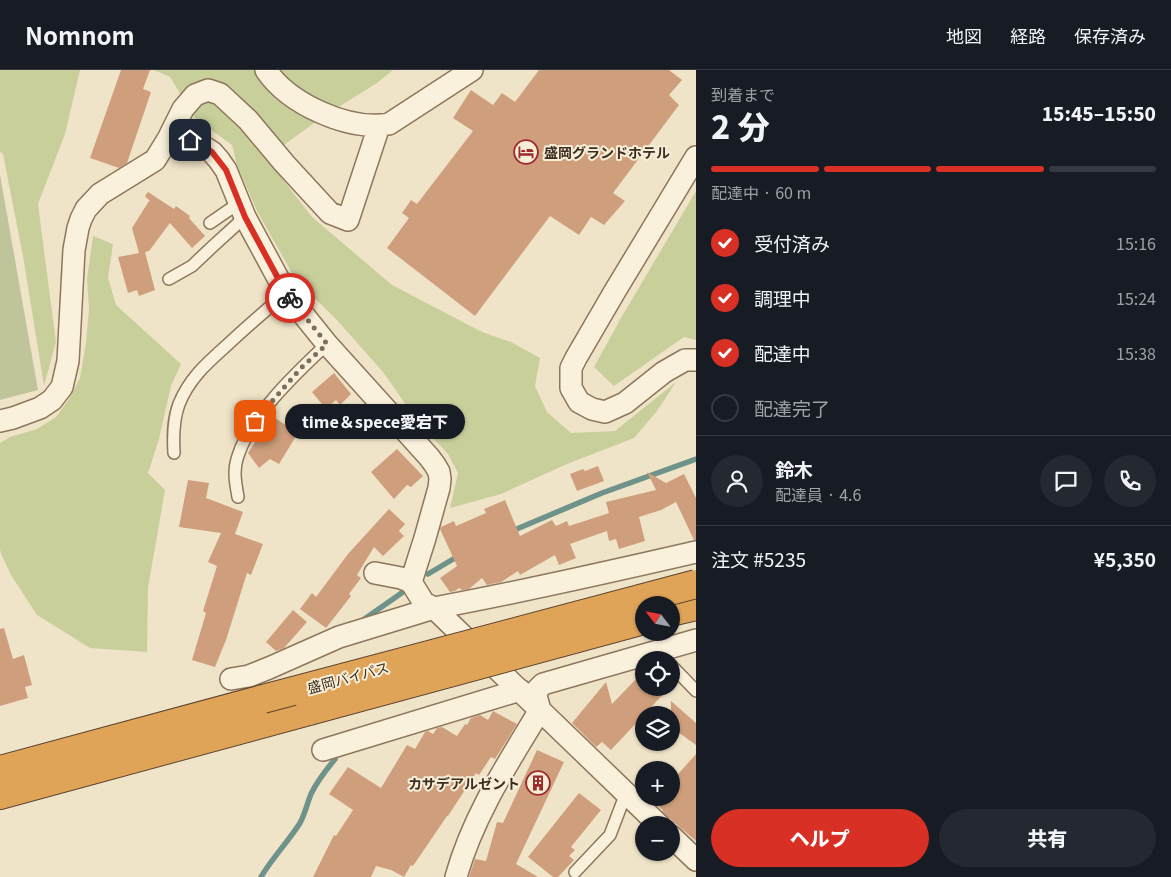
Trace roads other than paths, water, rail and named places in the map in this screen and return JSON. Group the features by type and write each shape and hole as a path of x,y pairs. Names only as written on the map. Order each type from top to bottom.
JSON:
{"highway":[{"name":"盛岡バイパス","path":"0,770 696,584"},
{"path":"680,610 696,606"},
{"name":"盛岡バイパス","path":"0,795 635,622"}],"street":[{"path":"266,70 282,89 295,99 334,118 379,126 389,124 472,70"},
{"path":"0,421 40,408 52,400 62,387 68,361 74,250 81,219 86,209 100,194 155,160 168,140 183,109 195,95 208,90 220,94 248,120 330,213 348,220 379,126"},
{"path":"168,140 177,138 190,140 212,152 226,170 242,210 286,293 327,344 435,464 440,479 437,498 411,582"},
{"path":"696,157 576,358 571,368 572,388 579,402 592,409 605,412 625,403 664,372 685,360 696,360"},
{"path":"231,679 249,676 339,637 434,608 533,589 696,552"},
{"path":"375,573 411,582 424,603 434,608 650,816"},
{"path":"678,651 696,640"},
{"path":"456,877 479,815 540,710 535,692 543,684 635,665"},
{"path":"263,699 263,676 269,668"},
{"path":"324,750 520,690"},
{"path":"680,845 696,860"}],"lane":[{"path":"210,223 242,210"},
{"path":"169,279 192,266 212,247 242,210"},
{"path":"174,453 173,433 175,419 178,405 185,390 206,364 286,293"},
{"path":"238,498 235,480 236,460 255,421 301,368 327,344"},
{"path":"680,673 696,691"},
{"path":"574,872 610,835 626,793"}],"waterway":[{"path":"512,531 602,493 696,459"},
{"path":"428,574 460,555"},
{"path":"363,620 403,592"},
{"path":"261,877 300,823 313,789 335,759"}],"place":[{"name":"盛岡グランドホテル","path":"526,152"},
{"name":"time＆spece愛宕下","path":"255,421"},
{"name":"カサデアルゼント","path":"538,783"}]}
